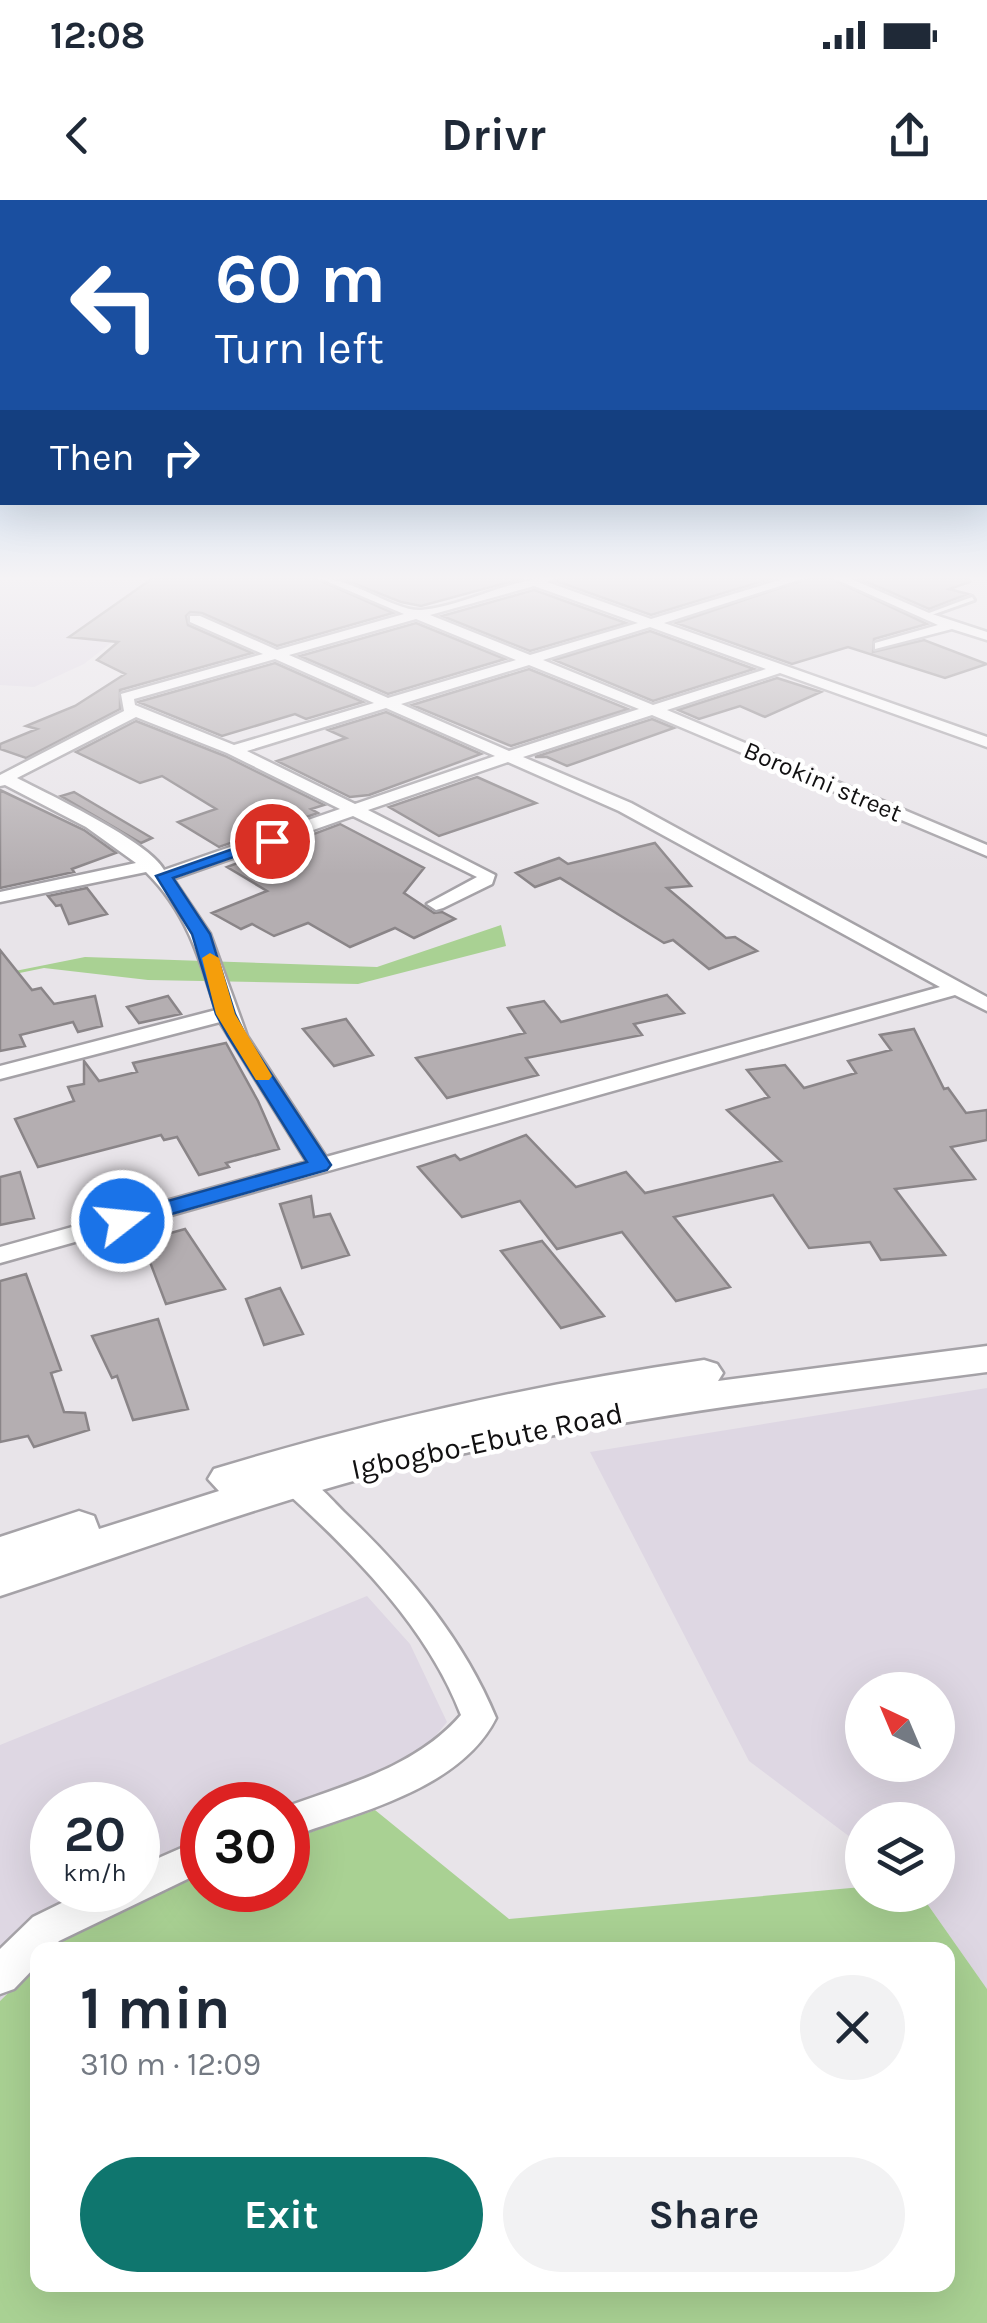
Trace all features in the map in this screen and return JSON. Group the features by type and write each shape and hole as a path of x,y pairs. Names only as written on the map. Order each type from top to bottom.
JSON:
{"main road":[{"name":"Igbogbo-Ebute Road","path":"0,1552 299,1456 454,1415 544,1396 987,1335"},
{"name":"Igbogbo-Ebute Road","path":"0,1579 198,1512 493,1432 723,1394 987,1359"}],"street":[{"path":"193,677 126,697 128,708 234,750 486,874 479,886 436,904"},
{"path":"327,677 625,808 987,1005"},
{"path":"234,750 475,677"},
{"name":"Borokini street","path":"571,677 823,779 987,851"},
{"path":"0,896 158,870 355,810 754,677"},
{"path":"807,677 987,742"},
{"path":"3,780 135,711"},
{"path":"3,780 106,832 158,870 201,934 226,1014 320,1165"},
{"path":"0,1255 954,989"},
{"path":"0,1073 226,1014"},
{"path":"296,1484 334,1517 432,1634 470,1689 479,1718 468,1735 445,1754 386,1784 310,1813"},
{"path":"33,1942 46,1929 80,1912"},
{"path":"0,1976 30,1945"}],"shaded area":[{"path":"0,677 56,677 34,687 0,685"},
{"path":"987,1388 987,1989 933,1912 955,1912 955,1802 845,1802 845,1833 749,1761 590,1452"},
{"path":"367,1596 410,1644 447,1722 375,1810 310,1832 310,1782 180,1782 180,1878 160,1885 160,1782 30,1782 30,1912 94,1912 62,1942 30,1942 30,1972 0,2001 0,1745"}],"green space":[{"path":"501,925 506,946 358,984 148,980 44,968 0,977 85,957 377,967"},
{"path":"375,1810 509,1919 845,1889 845,1912 933,1912 954,1942 62,1942 94,1912 160,1912 160,1885 180,1878 180,1912 310,1912 310,1832"},
{"path":"955,1943 987,1989 987,2323 0,2323 0,2001 30,1972 30,2292 955,2292"}],"building":[{"path":"120,677 166,677 120,690 120,709 26,758 0,749 0,744 37,729 26,726 75,706"},
{"path":"226,677 307,677 363,702 306,719 295,714 222,736 138,702"},
{"path":"349,677 445,677 388,694"},
{"path":"503,677 549,677 628,709 511,746 412,705"},
{"path":"595,677 729,677 653,701"},
{"path":"777,678 821,692 765,717 740,706 699,719 678,710"},
{"path":"386,712 481,754 369,795 350,797 277,761 346,738 328,730"},
{"path":"652,719 674,728 567,766 547,757 535,757"},
{"path":"136,721 225,756 324,805 311,809 318,813 219,847 178,822 216,809 162,776 140,783 76,752"},
{"path":"477,777 536,803 439,836 389,807"},
{"path":"0,790 84,830 116,853 72,869 74,872 0,888"},
{"path":"74,792 152,838 141,843 61,796"},
{"path":"340,824 424,868 404,893 434,913 442,912 455,919 414,938 395,928 350,947 308,923 274,936 252,924 241,929 212,913 267,891 227,867"},
{"path":"655,843 691,886 667,888 726,938 735,937 757,951 709,969 673,940 664,943 560,878 535,887 516,873 559,858 568,864"},
{"path":"87,888 107,914 69,924 61,905 56,906 48,896"},
{"path":"0,950 32,990 41,988 54,1004 95,996 102,1026 78,1032 73,1022 20,1035 25,1046 0,1051"},
{"path":"667,995 684,1013 634,1024 642,1035 526,1058 538,1075 447,1098 416,1058 525,1033 508,1008 544,1001 561,1022"},
{"path":"168,996 181,1014 139,1023 127,1007"},
{"path":"346,1019 373,1055 334,1066 303,1029"},
{"path":"914,1029 944,1089 948,1088 966,1113 987,1110 987,1140 951,1147 975,1179 895,1189 945,1255 881,1260 870,1242 809,1248 773,1195 674,1217 730,1287 676,1301 622,1232 557,1249 520,1201 462,1217 418,1167 455,1155 460,1160 526,1135 576,1187 626,1172 645,1193 781,1161 727,1110 769,1097 747,1070 785,1065 804,1088 856,1073 848,1061 891,1050 880,1035"},
{"path":"226,1043 279,1149 226,1163 229,1167 199,1175 177,1137 164,1140 161,1135 38,1167 15,1119 74,1101 68,1087 84,1084 84,1061 99,1081 137,1072 133,1063"},
{"path":"20,1172 34,1218 0,1225 0,1177"},
{"path":"311,1196 314,1217 330,1214 349,1255 302,1268 280,1204"},
{"path":"185,1229 225,1289 166,1304 142,1241"},
{"path":"542,1241 604,1316 561,1328 501,1251"},
{"path":"26,1274 61,1370 51,1373 64,1412 85,1413 89,1430 34,1447 28,1436 0,1442 0,1281"},
{"path":"280,1288 303,1334 264,1345 246,1299"},
{"path":"158,1319 188,1409 133,1420 117,1376 112,1378 92,1336"}],"slow traffic":[{"path":"210,958 226,1014 262,1076"}],"route":[{"path":"122,1221 320,1165 237,1036 226,1014 201,934 164,876 272,841"}]}
